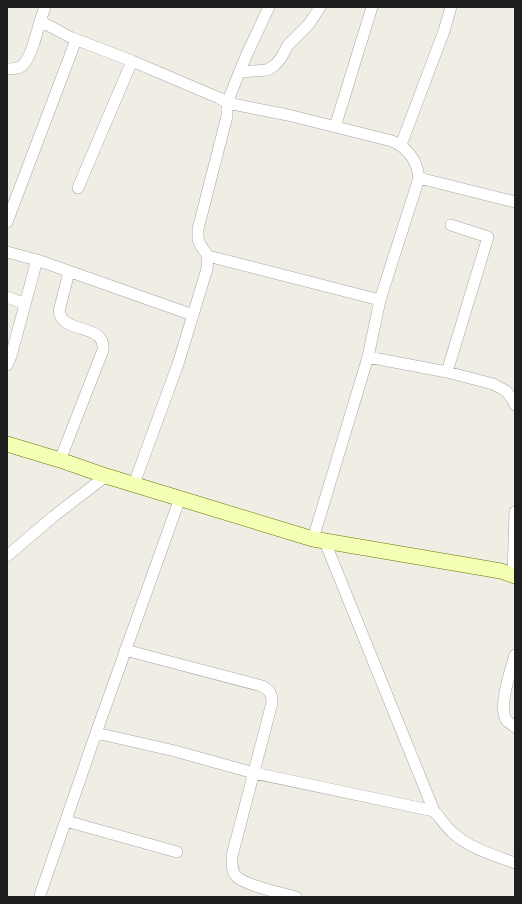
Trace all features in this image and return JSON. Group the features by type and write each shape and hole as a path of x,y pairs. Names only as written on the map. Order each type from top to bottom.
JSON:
{"main road":[{"path":"7,444 106,476 319,540 501,571 514,575"}],"street":[{"path":"7,69 16,69 23,66 29,55 45,7"},
{"path":"134,484 178,364 207,269 208,256 198,239 198,229 227,116 227,104 269,7"},
{"path":"240,72 267,70 275,65 281,58 288,45 310,24 320,7"},
{"path":"335,127 372,7"},
{"path":"401,145 444,31 451,7"},
{"path":"40,21 76,40 132,61 219,98 227,104 288,115 392,141 401,145 414,158 418,168 419,178 380,300 368,357 319,540 434,811 452,832 470,845 515,863"},
{"path":"7,222 76,40"},
{"path":"78,188 132,61"},
{"path":"419,178 515,202"},
{"path":"446,372 488,237 451,225"},
{"path":"7,252 37,260 193,315"},
{"path":"208,256 380,300"},
{"path":"7,365 11,356 37,260"},
{"path":"60,460 103,350 104,343 99,336 65,322 60,317 59,311 69,272"},
{"path":"7,297 25,304"},
{"path":"368,357 446,372 492,384 506,391 515,405"},
{"path":"7,556 54,516 106,476"},
{"path":"40,895 125,650 180,498"},
{"path":"514,575 515,512"},
{"path":"125,650 262,686 270,691 272,695 272,704 232,856 232,868 236,876 248,883 296,897"},
{"path":"515,655 507,684 504,712 507,721 515,727"},
{"path":"96,733 175,751 254,774 434,811"},
{"path":"66,820 177,852"}]}
